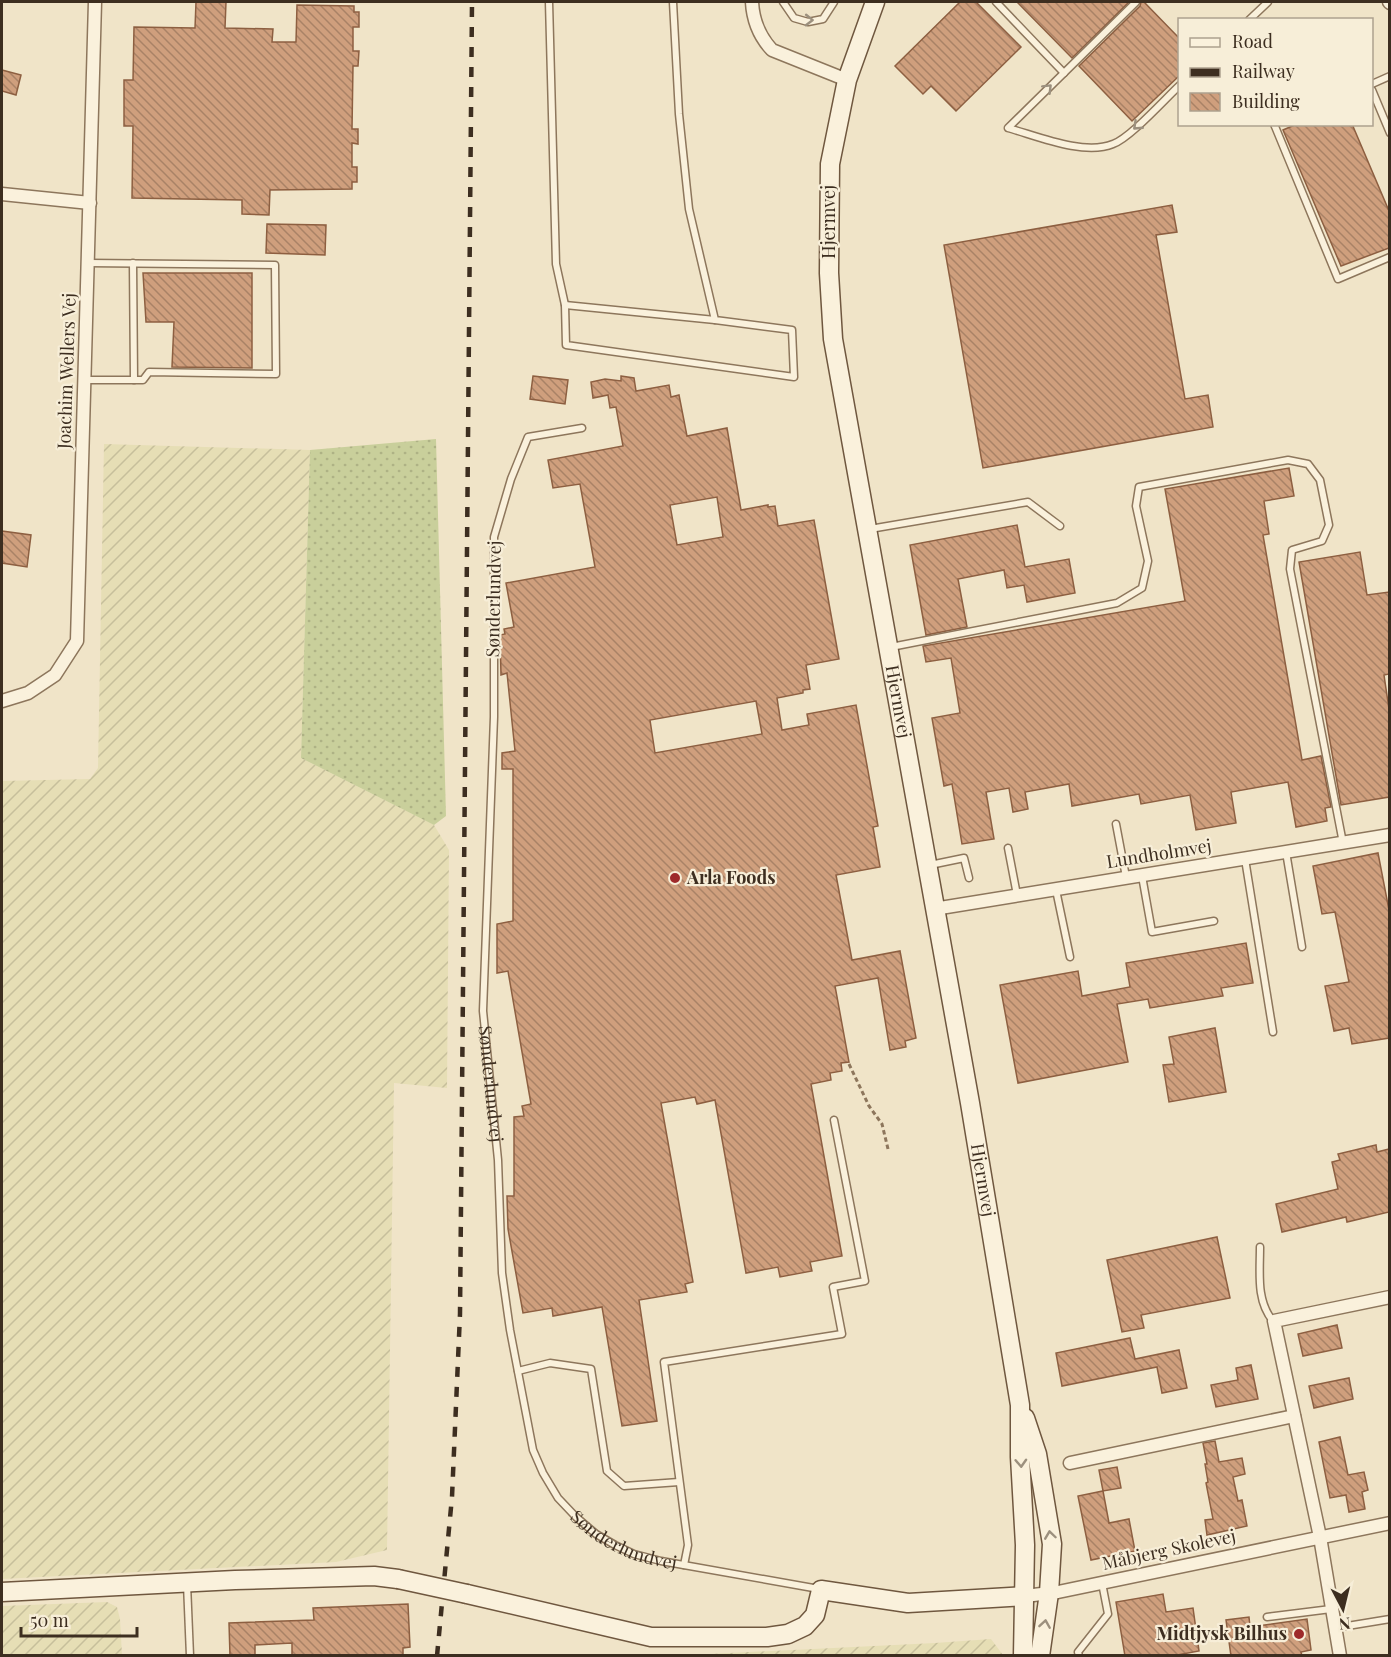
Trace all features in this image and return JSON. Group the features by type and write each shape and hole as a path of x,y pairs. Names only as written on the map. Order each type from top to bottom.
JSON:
{"street":[{"name":"Joachim Wellers Vej","path":"2,701 28,693 55,675 77,641 95,2"},
{"path":"752,2 758,31 772,50 847,80"},
{"name":"Hjermvej","path":"875,2 847,80 830,164 829,273 833,339 970,1102 1020,1404 1025,1596 1023,1656"},
{"path":"2,194 90,202"},
{"name":"Lundholmvej","path":"934,909 1389,835"},
{"path":"1340,1656 1320,1537 1274,1322 1389,1298"},
{"name":"Hjermvej","path":"1020,1404 1037,1454 1052,1544 1049,1593 1040,1656"},
{"path":"1070,1463 1294,1416"},
{"name":"Måbjerg Skolevej","path":"1025,1596 1389,1523"},
{"path":"2,1592 374,1576 467,1594 651,1637 767,1637 788,1634 805,1626 815,1615 821,1590"},
{"name":"Sønderlundvej","path":"821,1590 908,1603 1025,1596"}],"lane":[{"path":"549,2 556,264 565,304 566,345 794,377 792,330 565,304"},
{"path":"673,2 679,114 689,209 715,320"},
{"path":"783,2 794,18 808,22 823,19 834,2"},
{"path":"996,2 1064,73"},
{"path":"1136,2 1008,128 1077,147 1106,147 1124,138 1178,86"},
{"path":"1251,18 1268,2"},
{"path":"1373,83 1389,76"},
{"path":"1373,95 1389,133"},
{"path":"1275,126 1338,279 1389,258"},
{"path":"85,380 143,380 149,372 276,374 275,265 88,263"},
{"path":"132,263 134,380"},
{"name":"Sønderlundvej","path":"582,428 528,437 511,479 494,537 494,717 483,1011 498,1160 502,1273 534,1450 543,1473 558,1498 596,1534 615,1545 634,1554 684,1565 821,1590"},
{"path":"888,648 1117,603 1142,588 1148,561 1136,506 1139,487 1288,460 1308,464 1320,480 1329,525 1322,541 1292,550 1290,569 1343,843"},
{"path":"867,530 1028,501 1060,526"},
{"path":"1116,824 1126,878"},
{"path":"1008,848 1017,895"},
{"path":"1286,852 1302,947"},
{"path":"926,866 964,858 969,878"},
{"path":"1245,858 1273,1032"},
{"path":"1142,875 1152,932 1214,921"},
{"path":"1056,889 1070,957"},
{"path":"684,1565 688,1545 664,1362 842,1334 833,1287 865,1281 834,1120"},
{"path":"1260,1247 1261,1299 1266,1312 1274,1322"},
{"path":"518,1371 550,1363 591,1369 607,1471 624,1486 679,1482"},
{"path":"1079,1656 1078,1652 1108,1614 1102,1582"},
{"path":"186,1583 190,1656"},
{"path":"1267,1617 1332,1608"},
{"path":"1335,1628 1389,1619"}],"path":[{"path":"849,1064 869,1106 882,1124 888,1149"}],"shaded area":[{"path":"104,444 310,450 301,758 434,825 449,850 447,1088 394,1083 387,1550 336,1562 2,1579 2,781 90,779 98,768"},
{"path":"107,1602 117,1607 122,1655 2,1655 2,1606"},
{"path":"991,1639 1003,1655 689,1655 935,1643"}],"green space":[{"path":"436,439 446,816 434,825 301,758 310,450"}],"building":[{"path":"196,2 226,2 225,28 273,29 272,42 296,42 297,5 354,6 354,12 359,12 359,27 353,27 353,51 359,51 358,66 353,66 352,129 358,129 358,144 352,143 352,167 357,167 357,182 352,182 352,189 270,190 269,215 242,214 242,200 132,198 133,126 124,126 124,80 133,80 134,27 195,28"},
{"path":"960,2 976,2 1021,47 956,111 931,86 923,94 895,66"},
{"path":"1017,2 1129,2 1072,58"},
{"path":"1141,2 1144,2 1178,37 1178,77 1132,121 1079,66 1140,6"},
{"path":"2,70 21,75 16,95 2,91"},
{"path":"1292,126 1353,126 1389,211 1389,248 1341,266 1283,130"},
{"path":"1172,205 1177,232 1156,235 1185,399 1208,395 1213,427 983,468 944,245"},
{"path":"267,224 326,225 325,255 266,253"},
{"path":"143,273 252,273 252,368 172,367 174,322 146,322"},
{"path":"533,376 568,380 565,404 530,399"},
{"name":"Arla Foods","path":"621,376 634,378 636,391 669,385 671,397 679,395 687,436 727,428 741,510 768,505 768,507 775,506 778,526 814,520 839,659 806,665 810,689 803,690 803,693 777,698 782,730 809,725 807,714 856,705 878,826 873,827 880,867 836,875 852,960 900,951 916,1038 905,1041 906,1047 890,1050 878,978 835,986 849,1062 841,1063 842,1071 830,1073 831,1080 811,1084 842,1256 810,1262 812,1271 780,1277 778,1267 746,1273 715,1100 697,1104 695,1097 661,1103 693,1282 685,1284 687,1292 639,1300 657,1421 622,1426 602,1307 553,1316 552,1308 523,1313 508,1229 507,1196 514,1196 514,1117 524,1116 522,1106 531,1104 508,971 497,973 497,924 513,921 513,769 502,769 502,753 515,751 507,673 501,675 500,635 505,634 504,629 514,627 506,583 595,567 580,484 553,488 548,460 623,446 616,407 610,408 608,395 593,398 591,382 605,379 621,381","holes":["717,497 723,537 677,545 670,505","756,701 762,734 655,753 650,720"]},
{"path":"1289,468 1294,496 1264,501 1269,534 1263,535 1302,760 1321,756 1331,807 1325,808 1327,821 1296,827 1288,782 1231,792 1236,823 1196,830 1190,795 1141,804 1139,794 1072,806 1069,784 1025,792 1028,809 1013,812 1009,788 986,792 994,839 962,844 952,784 944,786 932,718 960,713 951,658 926,662 923,646 1185,601 1165,489"},
{"path":"1017,525 1025,567 1069,559 1075,593 1027,602 1024,585 1007,588 1004,570 958,579 967,627 926,635 910,545"},
{"path":"2,531 31,535 27,567 2,563"},
{"path":"1360,552 1367,595 1389,592 1389,674 1384,675 1389,709 1389,797 1341,805 1299,562"},
{"path":"1378,853 1389,910 1389,1038 1352,1044 1349,1028 1334,1031 1325,986 1349,982 1335,912 1322,914 1313,866"},
{"path":"1246,943 1253,983 1221,988 1223,996 1150,1008 1148,999 1117,1004 1128,1062 1018,1083 1000,985 1078,971 1082,996 1130,987 1126,963"},
{"path":"1215,1028 1226,1092 1169,1102 1163,1065 1174,1064 1169,1037"},
{"path":"1376,1145 1377,1152 1389,1149 1389,1212 1347,1222 1346,1217 1282,1232 1276,1204 1338,1189 1332,1162 1340,1160 1338,1154"},
{"path":"1217,1237 1230,1298 1141,1315 1144,1328 1122,1332 1107,1260"},
{"path":"1337,1325 1342,1348 1303,1356 1298,1334"},
{"path":"1130,1338 1135,1359 1179,1350 1187,1388 1162,1393 1157,1367 1062,1386 1056,1353"},
{"path":"1251,1365 1258,1399 1216,1407 1211,1385 1238,1380 1236,1368"},
{"path":"1349,1378 1353,1399 1314,1408 1309,1386"},
{"path":"1340,1437 1348,1475 1364,1472 1368,1490 1362,1492 1365,1509 1349,1512 1346,1495 1330,1498 1319,1442"},
{"path":"1215,1441 1219,1462 1242,1458 1245,1474 1233,1477 1238,1501 1242,1500 1247,1526 1207,1535 1205,1520 1213,1519 1206,1483 1208,1482 1205,1464 1207,1464 1203,1443"},
{"path":"1117,1467 1121,1488 1103,1491 1099,1470"},
{"path":"1103,1491 1109,1523 1129,1519 1135,1551 1091,1560 1078,1496"},
{"path":"1163,1594 1166,1612 1193,1608 1199,1651 1172,1656 1125,1656 1116,1602"},
{"path":"408,1604 410,1647 403,1648 403,1656 292,1656 292,1643 255,1645 255,1656 230,1656 229,1623 314,1620 313,1608"},
{"path":"1249,1617 1250,1627 1307,1619 1311,1650 1301,1652 1302,1656 1231,1656 1226,1620"}],"railway":[{"path":"437,1656 452,1497 460,1314 472,2"}],"place":[{"name":"Arla Foods","path":"675,878"},
{"name":"Midtjysk Bilhus","path":"1299,1634"}]}
